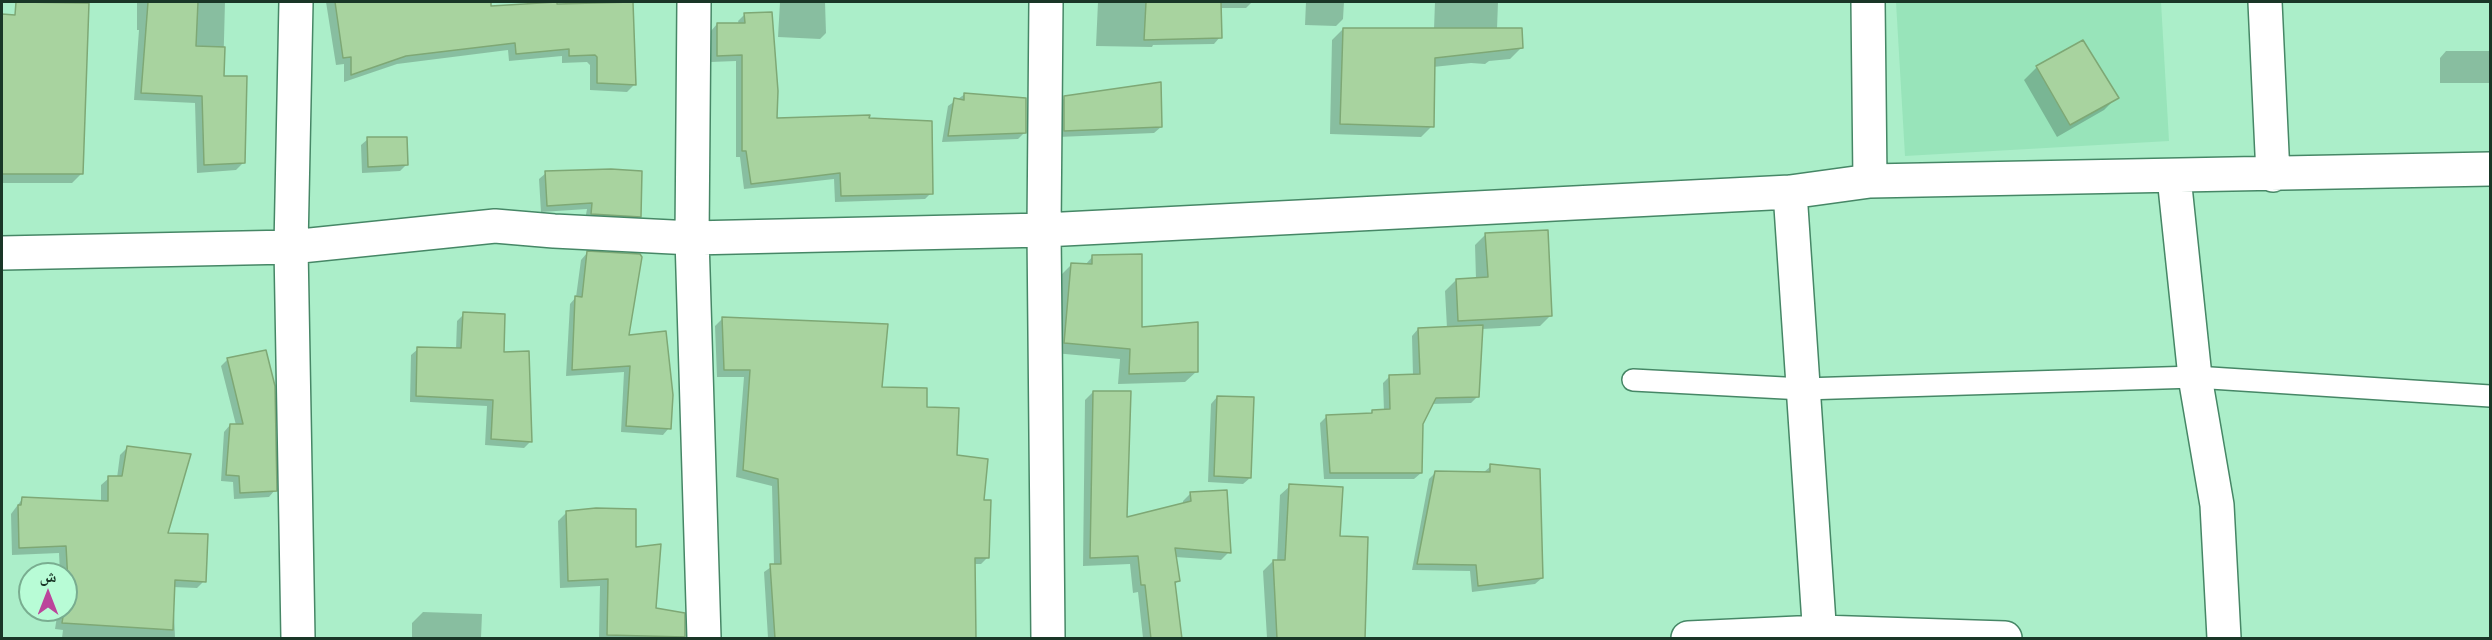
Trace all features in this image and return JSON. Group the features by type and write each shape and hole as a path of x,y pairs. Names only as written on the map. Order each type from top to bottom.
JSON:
{"street":[{"path":"296,2 291,247 298,639"},
{"path":"694,2 692,238 704,639"},
{"path":"1046,2 1044,230 1048,639"},
{"path":"1868,2 1870,181"},
{"path":"2265,2 2273,175"},
{"path":"2,253 291,247 495,226 692,238 1044,230 1790,192 1870,181 2174,177 2490,169"},
{"path":"2174,177 2195,376 2217,505 2224,639"},
{"path":"1790,192 1820,635"},
{"path":"1688,639 1820,635 2005,639"}],"lane":[{"path":"1633,380 1803,388 2195,376 2490,396"}],"shaded area":[{"path":"1896,2 2161,2 2169,141 1905,156"}],"building":[{"path":"16,2 89,3 83,174 2,174 2,14 15,15"},
{"path":"148,2 198,2 196,46 225,47 224,76 247,76 245,163 204,165 202,96 141,93"},
{"path":"335,2 491,2 491,6 557,2 557,4 633,2 636,85 597,83 597,57 595,55 569,56 569,49 516,54 515,43 406,56 351,75 351,57 343,58"},
{"path":"1146,2 1221,2 1222,38 1144,40"},
{"path":"772,12 778,91 777,118 870,115 869,118 932,121 933,194 841,196 840,173 751,184 746,151 742,151 742,55 717,56 717,23 745,23 744,13"},
{"path":"1343,28 1522,28 1523,48 1435,58 1434,127 1340,124"},
{"path":"2083,40 2119,98 2070,125 2036,66"},
{"path":"1161,82 1162,127 1064,131 1064,96"},
{"path":"964,93 1026,98 1026,133 948,136 954,98 964,100"},
{"path":"367,137 407,137 408,165 368,167"},
{"path":"611,169 642,171 641,217 591,214 592,203 547,206 545,171"},
{"path":"1548,230 1552,316 1458,321 1456,279 1488,277 1485,233"},
{"path":"587,251 640,254 642,257 629,335 666,331 673,395 671,429 626,426 630,366 572,370 575,296 582,297"},
{"path":"1142,254 1142,327 1198,322 1198,372 1129,374 1130,349 1064,343 1071,263 1092,264 1092,255"},
{"path":"463,312 505,314 504,352 529,351 532,442 491,439 493,400 416,396 417,347 461,348"},
{"path":"722,317 888,324 882,387 927,388 927,407 959,408 957,455 988,459 984,500 991,500 989,558 975,558 976,639 775,639 770,564 781,564 778,479 743,470 750,370 724,370"},
{"path":"1483,325 1479,397 1436,398 1423,424 1422,473 1330,473 1326,415 1372,413 1372,410 1390,409 1389,375 1420,374 1418,328"},
{"path":"266,350 275,386 277,491 240,493 239,476 226,475 230,424 243,424 227,358"},
{"path":"1093,391 1131,391 1127,517 1191,501 1190,492 1227,490 1231,553 1175,548 1180,581 1175,582 1182,639 1151,639 1145,585 1141,585 1138,556 1090,558"},
{"path":"1217,396 1254,397 1251,478 1214,476"},
{"path":"127,446 191,454 168,533 208,534 206,582 175,580 173,630 62,623 78,622 78,562 67,562 66,546 19,548 18,505 21,505 22,497 108,501 108,476 122,476"},
{"path":"1490,464 1540,469 1543,578 1478,586 1476,565 1417,564 1435,471 1490,472"},
{"path":"1289,484 1343,487 1340,536 1368,537 1365,639 1277,639 1273,560 1285,560"},
{"path":"596,508 636,509 636,547 661,544 656,608 685,613 685,637 607,635 608,579 568,581 566,511"}]}
